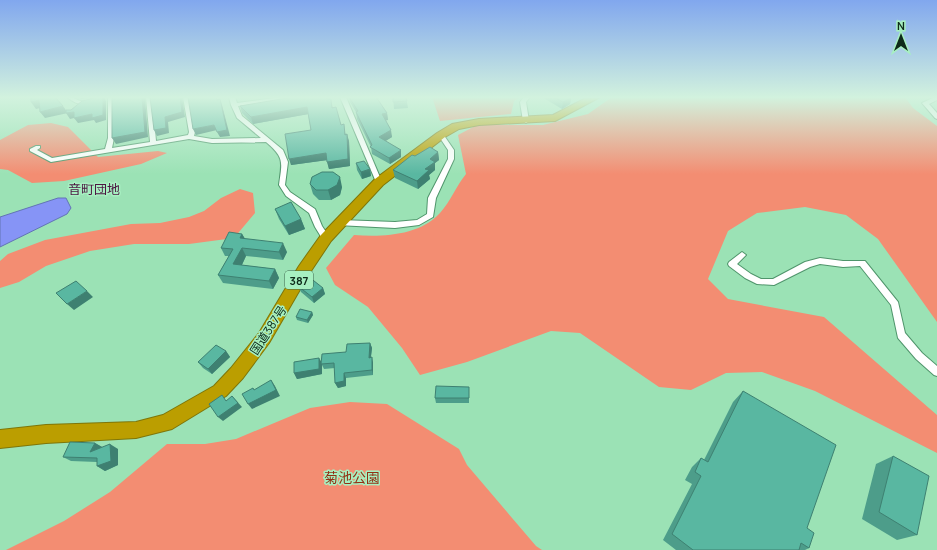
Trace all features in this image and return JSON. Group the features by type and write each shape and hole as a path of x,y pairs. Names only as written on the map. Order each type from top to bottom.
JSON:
{"highway":[{"name":"国道387号","path":"0,439 46,434 136,430 166,423 220,391 250,358 264,338 304,270 326,238 379,182 441,135 456,126 467,123 477,123"}],"street":[{"path":"108,150 111,138 111,123"},
{"path":"151,123 153,144"},
{"path":"190,123 192,132 190,137"},
{"path":"245,123 280,150 285,162 282,185 288,194 312,211 326,238"},
{"path":"354,123 379,182"},
{"path":"340,223 395,225 419,222 430,215 432,198 452,160 451,150 441,135"},
{"path":"38,147 32,150 51,160 190,137 212,141 266,140"},
{"path":"742,255 732,264 748,276 760,282 774,282 808,264 820,261 843,264 862,263 895,304 902,336 919,356 937,372"}],"green space":[{"path":"51,123 68,127 98,157 158,151 167,153 141,164 64,181 32,183 8,170 0,169 0,140 28,125"},
{"path":"553,123 933,123 937,126 937,322 878,239 846,215 805,207 757,213 728,231 708,279 728,299 824,317 937,415 937,453 815,391 762,372 726,373 691,390 659,387 580,333 551,331 467,362 420,375 402,348 368,307 335,285 326,268 354,235 376,236 411,231 431,221 440,213 466,174 458,135 477,125 543,125"},
{"path":"240,189 253,193 255,213 234,238 189,244 134,244 90,251 46,266 19,282 0,288 0,261 8,254 45,240 131,224 160,223 189,217 204,211 221,198"},
{"name":"菊池公園","path":"350,402 387,404 459,449 467,465 536,546 542,550 6,550 64,521 110,492 167,444 205,444 236,439 310,408"}],"water":[{"path":"58,198 66,198 71,208 67,214 0,247 0,217"}],"building":[{"path":"112,123 144,123 145,132 112,138"},
{"path":"153,123 166,123 166,128 154,130"},
{"path":"192,123 225,123 227,130 217,132 214,125 193,129"},
{"path":"310,123 344,124 345,135 347,134 348,159 327,162 326,153 289,159 285,134 311,130"},
{"path":"361,123 387,123 391,130 379,137 401,150 389,158 370,147 372,145"},
{"path":"430,147 438,152 430,159 435,162 425,169 429,170 417,181 393,170 412,155 415,156"},
{"path":"364,161 370,169 361,172 356,163"},
{"path":"322,172 333,172 340,177 337,185 328,190 316,190 310,184 312,177"},
{"path":"291,202 301,219 285,226 275,209"},
{"path":"229,232 242,234 240,238 283,243 279,252 242,248 233,264 275,269 269,281 218,275 233,249 221,248"},
{"path":"309,277 323,288 312,297 298,286"},
{"path":"76,281 87,291 67,304 56,293"},
{"path":"300,309 312,312 307,320 296,317"},
{"path":"370,343 369,358 372,357 372,370 344,373 344,381 335,383 334,363 321,364 322,354 346,352 347,344"},
{"path":"216,345 226,351 208,369 198,362"},
{"path":"319,358 319,369 294,373 294,362"},
{"path":"271,380 276,390 248,404 242,394 253,388 254,390"},
{"path":"436,386 469,387 469,398 435,398"},
{"path":"743,391 836,445 807,528 814,533 809,548 801,543 799,550 693,550 672,534 701,476 695,472 701,458 708,462"},
{"path":"222,395 226,401 232,396 238,403 218,417 209,404"},
{"path":"70,442 95,443 90,452 110,444 111,461 97,466 97,458 63,457"},
{"path":"893,456 929,476 917,535 879,512"}],"district":[{"name":"音町団地","path":"94,189"}]}
